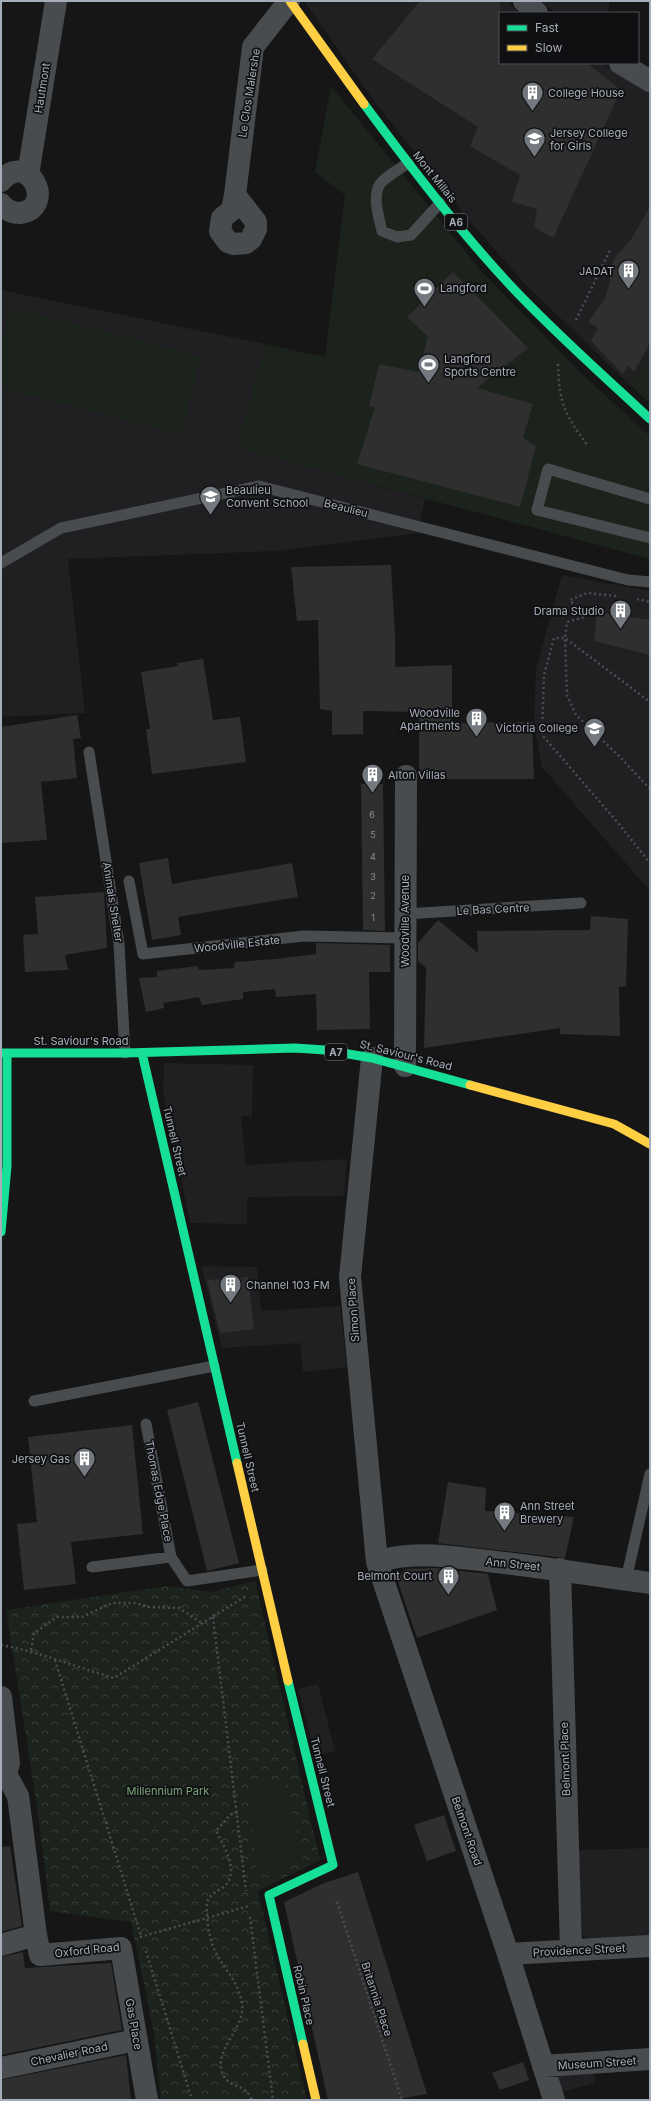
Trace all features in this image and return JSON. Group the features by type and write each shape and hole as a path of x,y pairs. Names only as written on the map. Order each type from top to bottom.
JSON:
{"main road":[{"name":"Mont Millais","path":"289,1 408,162 510,285 650,419"},
{"name":"St. Saviour's Road","path":"4,1053 142,1053 295,1048 325,1050 372,1058 405,1066 614,1124 650,1144"},
{"path":"1,1232 4,1215 7,1122 4,1053"},
{"name":"Tunnell Street","path":"142,1053 214,1366 333,1865 269,1894"},
{"name":"Robin Place","path":"269,1894 316,2100"}],"street":[{"name":"Hautmont","path":"28,175 56,1"},
{"name":"Le Clos Malershe","path":"235,195 253,47 289,1"},
{"path":"524,1 536,12"},
{"path":"622,64 650,81"},
{"path":"1,181 8,174 15,172 28,175 34,179 38,190 38,197 31,208 16,213 9,211 1,204"},
{"name":"Woodville Avenue","path":"405,1066 406,776"},
{"name":"Simon Place","path":"372,1058 350,1277 377,1562"},
{"name":"Ann Street","path":"377,1562 393,1557 422,1554 560,1569 650,1583"},
{"name":"Belmont Road","path":"377,1562 508,1954 554,2100"},
{"name":"Belmont Place","path":"560,1569 570,1949"},
{"path":"1,1697 9,1763 4,1774"},
{"name":"Oxford Road","path":"4,1774 18,1796 36,1935 40,1955 121,1948"},
{"path":"1,1945 36,1935"},
{"name":"Providence Street","path":"508,1954 570,1949 650,1946"},
{"name":"Gas Place","path":"121,1948 146,2100"},
{"name":"Chevalier Road","path":"1,2068 136,2040"},
{"name":"Museum Street","path":"543,2066 650,2059"}],"lane":[{"path":"408,162 380,184 377,194 377,211 382,231 397,237 411,235 440,202"},
{"path":"650,499 548,469 537,510 650,538"},
{"name":"Beaulieu","path":"1,563 61,528 259,486 628,580 650,582"},
{"name":"Animals Shelter","path":"89,752 119,944 125,1053"},
{"name":"Woodville Estate","path":"129,881 143,954 304,936 405,938"},
{"name":"Le Bas Centre","path":"405,914 581,904"},
{"path":"34,1401 214,1366"},
{"name":"Thomas Edge Place","path":"146,1424 171,1557 187,1581 262,1570"},
{"path":"626,1580 650,1474"},
{"name":"Thomas Edge Place","path":"92,1566 171,1557"}],"path":[{"path":"575,323 610,250"},
{"path":"558,363 559,390 568,419 588,446"},
{"path":"621,596 587,593 570,600 584,617 567,622 567,695 576,715 621,758 650,789"},
{"path":"635,599 650,602"},
{"path":"650,702 566,638 554,638 544,675 542,735 619,824 650,863"},
{"path":"1,1645 31,1650 55,1660 114,1678 249,1594"},
{"path":"31,1650 34,1633 45,1624 58,1618 82,1617 112,1603 136,1602 148,1607 179,1608 203,1624"},
{"path":"213,1617 273,2100"},
{"path":"55,1660 192,2100"},
{"path":"237,1812 230,1814 216,1831 230,1858 231,1875 224,1887 212,1894 207,1901 210,1939 215,1952 239,1989 242,2006 240,2019 222,2053 222,2072 231,2084 247,2092 252,2100"},
{"name":"Oxford Road","path":"121,1948 141,1937 209,1919 248,1906 269,1894"},
{"name":"Britannia Place","path":"337,1902 402,2100"}],"shaded area":[{"name":"Jersey College for Girls","path":"304,1 507,1 519,12 499,12 499,64 603,64 650,90 650,351 631,386 526,285 467,218 374,101"},
{"path":"540,1 610,1 608,12 555,12"},
{"name":"Beaulieu Convent School","path":"1,290 265,344 237,448 425,499 418,533 275,551 68,559 85,713 1,717"},
{"name":"Victoria College","path":"562,575 650,591 650,891 542,767 534,726 536,669"},
{"path":"164,1063 253,1065 252,1117 241,1116 246,1165 347,1159 344,1196 247,1197 247,1224 190,1223 163,1091"},
{"path":"201,1266 257,1267 261,1311 340,1306 347,1367 303,1372 300,1343 222,1348"},
{"path":"318,1684 335,1751 315,1756 298,1689"},
{"path":"650,1848 650,1936 590,1941 582,1934 577,1850"},
{"path":"594,2069 595,2083 563,2092 556,2072"}],"green space":[{"name":"Langford","path":"331,86 482,272 583,375 650,436 650,559 237,448 265,344 325,357 345,195 315,172"},
{"path":"11,308 201,356 181,434 1,388 1,347"},
{"path":"650,351 650,403 631,386"},
{"name":"Millennium Park","path":"255,1581 320,1860 258,1891 307,2100 161,2100 154,2033 131,1922 50,1911 37,1806 6,1610 167,1586 211,1592"},
{"path":"285,1781 303,1859 257,1878 249,1784"}],"building":[{"name":"College House","path":"420,1 500,1 499,64 588,64 621,90 553,238 534,227 537,209 512,202 520,175 470,146 478,127 372,59"},
{"name":"JADAT","path":"650,206 650,343 634,372 628,366 623,374 591,341 598,328 588,322 605,299 610,282 610,268 616,256 632,238"},
{"name":"Langford Sports Centre","path":"453,272 528,348 477,388 533,404 523,438 536,446 520,507 357,464 375,407 369,406 379,364 418,372 428,337 407,317"},
{"path":"391,565 395,667 452,665 452,723 532,722 534,779 419,779 419,712 363,711 363,734 332,735 332,711 320,709 318,620 297,621 291,567"},
{"name":"Drama Studio","path":"597,612 650,620 650,655 594,641"},
{"path":"203,659 213,720 240,717 246,762 152,774 146,729 150,729 141,672 178,666 177,663"},
{"path":"77,715 81,738 73,739 77,778 41,782 47,840 1,843 1,727"},
{"path":"361,784 383,784 385,931 363,930"},
{"path":"168,858 172,884 292,863 298,897 178,917 181,935 152,940 139,863"},
{"path":"104,892 107,948 65,955 68,970 25,972 23,935 38,934 35,897"},
{"path":"591,916 628,919 626,986 619,987 620,1036 560,1034 560,1028 424,1048 426,968 418,961 418,943 438,920 478,953 477,931 590,930"},
{"path":"316,943 390,945 390,972 369,972 370,1029 317,1030 316,994 276,997 275,989 243,992 243,999 202,1005 199,997 163,1003 164,1008 146,1012 139,978 157,977 157,971 198,966 199,970 234,968 235,962 316,954"},
{"name":"Channel 103 FM","path":"248,1277 254,1329 220,1333 207,1280"},
{"path":"198,1402 239,1563 207,1571 167,1410"},
{"name":"Jersey Gas","path":"132,1425 143,1534 71,1542 76,1584 24,1590 17,1524 37,1522 28,1437"},
{"name":"Ann Street Brewery","path":"448,1482 486,1488 485,1511 574,1517 565,1558 438,1543"},
{"name":"Belmont Court","path":"434,1568 488,1574 497,1610 417,1638 396,1576 406,1569"},
{"path":"444,1815 456,1851 427,1861 414,1825"},
{"path":"10,1846 22,1926 1,1932 1,1847"},
{"path":"358,1872 427,2094 392,2100 328,2100 284,1902 324,1883"},
{"path":"23,1952 25,1968 111,1963 122,2030 1,2055 1,1957"},
{"path":"126,2055 131,2100 1,2100 1,2080"},
{"path":"523,2062 529,2080 500,2090 492,2073"}],"traffic: fast":[{"path":"364,104 416,173 490,263 561,336 650,419"},
{"path":"1,1053 125,1053 295,1048 325,1050 372,1058 470,1085"},
{"path":"142,1053 237,1463"},
{"path":"1,1232 7,1166 7,1054"},
{"path":"288,1681 333,1865 269,1895 303,2044"}],"traffic: slow":[{"path":"290,1 364,104"},
{"path":"470,1085 614,1124 650,1144"},
{"path":"237,1463 288,1681"},
{"path":"303,2044 316,2100"}],"place":[{"name":"College House","path":"533,112"},
{"name":"Jersey College for Girls","path":"535,158"},
{"name":"JADAT","path":"629,290"},
{"name":"Langford","path":"424,308"},
{"name":"Langford Sports Centre","path":"429,384"},
{"name":"Beaulieu Convent School","path":"211,516"},
{"name":"Drama Studio","path":"620,630"},
{"name":"Woodville Apartments","path":"476,738"},
{"name":"Victoria College","path":"594,748"},
{"name":"Alton Villas","path":"372,794"},
{"name":"Channel 103 FM","path":"231,1304"},
{"name":"Jersey Gas","path":"85,1478"},
{"name":"Ann Street Brewery","path":"505,1532"},
{"name":"Belmont Court","path":"448,1596"}]}
